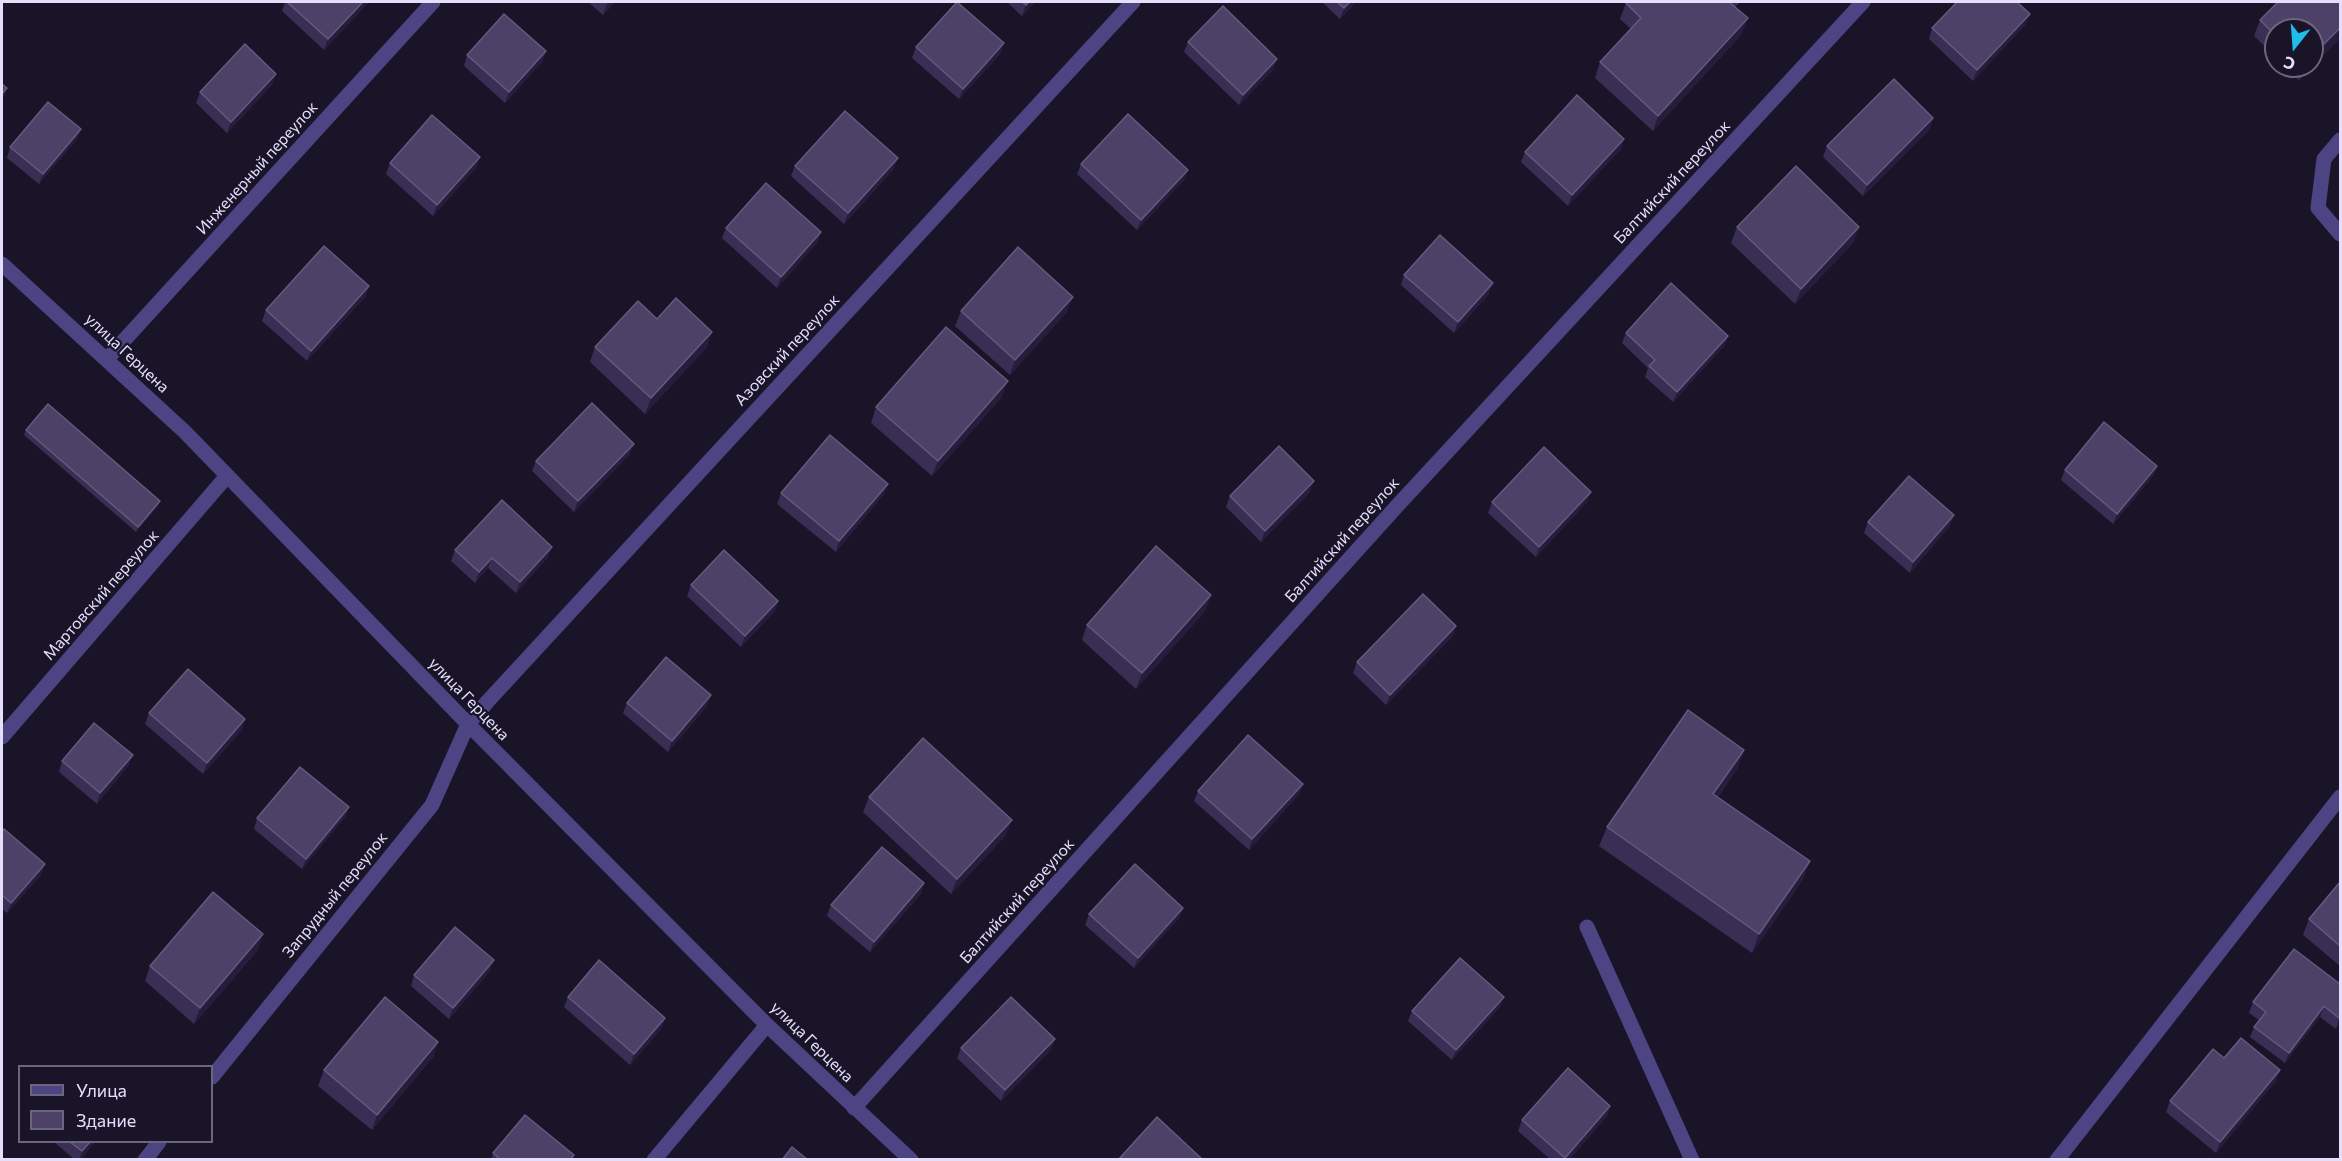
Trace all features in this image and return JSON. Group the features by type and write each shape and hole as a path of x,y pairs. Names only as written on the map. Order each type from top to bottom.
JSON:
{"street":[{"name":"Инженерный переулок","path":"107,359 433,2"},
{"name":"Азовский переулок","path":"468,724 1133,2"},
{"name":"Балтийский переулок","path":"855,1107 1397,506 1863,2"},
{"path":"2340,140 2324,159 2318,208 2340,234"},
{"name":"улица Герцена","path":"2,264 185,432 468,724 767,1025 911,1160"},
{"name":"Мартовский переулок","path":"2,736 227,476"},
{"name":"Запрудный переулок","path":"213,1076 432,805 468,724"},
{"path":"2057,1160 2340,797"},
{"path":"1587,927 1692,1160"},
{"path":"654,1160 767,1025"},
{"path":"145,1160 158,1143"}],"building":[{"path":"287,2 363,2 328,39"},
{"path":"957,2 1004,43 963,89 916,47"},
{"path":"1337,2 1350,2 1344,8"},
{"path":"1627,2 1729,2 1748,18 1658,116 1600,62 1641,18"},
{"path":"1957,2 2017,2 2030,14 1977,70 1932,28"},
{"path":"2278,2 2340,2 2340,28 2324,44 2324,18 2264,18 2264,24 2260,20"},
{"path":"1223,6 1277,59 1243,95 1188,42"},
{"path":"504,14 546,51 509,92 467,55"},
{"path":"245,44 276,74 231,122 200,92"},
{"path":"1894,79 1933,118 1867,185 1827,146"},
{"path":"2,84 7,88 2,94"},
{"path":"1577,95 1624,139 1572,195 1525,152"},
{"path":"48,102 81,129 43,174 10,147"},
{"path":"845,111 898,158 848,213 795,166"},
{"path":"1128,114 1188,170 1141,220 1081,164"},
{"path":"432,115 480,157 437,205 390,163"},
{"path":"1796,166 1859,227 1801,289 1737,227"},
{"path":"766,183 821,232 781,277 726,228"},
{"path":"1440,235 1493,283 1458,322 1404,275"},
{"path":"324,246 369,286 311,351 266,310"},
{"path":"1018,247 1073,297 1015,360 961,311"},
{"path":"1671,283 1728,336 1677,392 1649,366 1655,360 1626,333"},
{"path":"676,298 712,332 651,398 595,347 638,301 657,319"},
{"path":"946,327 1008,381 938,461 876,407"},
{"path":"592,403 634,444 578,501 536,461"},
{"path":"48,404 160,501 138,527 26,430"},
{"path":"2104,422 2157,466 2117,514 2065,470"},
{"path":"830,435 888,484 839,541 781,493"},
{"path":"1279,446 1314,481 1265,531 1230,496"},
{"path":"1544,447 1591,492 1539,547 1492,502"},
{"path":"1909,476 1954,515 1913,562 1868,522"},
{"path":"502,500 552,547 520,582 492,558 479,572 455,550"},
{"path":"1156,546 1211,595 1142,673 1087,625"},
{"path":"724,550 778,601 745,636 691,585"},
{"path":"1423,594 1456,626 1390,695 1357,662"},
{"path":"666,657 711,695 672,741 627,703"},
{"path":"188,669 245,719 207,763 149,713"},
{"path":"1688,710 1744,750 1713,794 1810,861 1759,934 1607,827"},
{"path":"94,723 133,755 100,793 62,761"},
{"path":"1248,735 1303,784 1252,839 1198,791"},
{"path":"923,738 1012,820 957,879 869,797"},
{"path":"300,767 349,807 306,859 257,818"},
{"path":"4,829 45,864 11,903 2,895 2,832"},
{"path":"882,847 924,883 874,942 831,905"},
{"path":"1135,864 1183,908 1138,958 1089,914"},
{"path":"2340,882 2340,946 2309,919"},
{"path":"213,892 263,934 200,1008 150,966"},
{"path":"455,927 494,960 453,1008 414,975"},
{"path":"2294,949 2340,984 2340,1017 2324,1006 2289,1053 2254,1027 2266,1012 2253,1002"},
{"path":"1460,958 1504,997 1456,1050 1412,1011"},
{"path":"599,960 665,1018 634,1054 568,997"},
{"path":"385,997 438,1042 377,1115 324,1070"},
{"path":"1011,997 1055,1039 1005,1090 961,1048"},
{"path":"2241,1038 2280,1070 2220,1142 2170,1101 2213,1049 2224,1058"},
{"path":"1568,1068 1610,1106 1565,1158 1522,1120"},
{"path":"525,1115 574,1155 570,1160 501,1160 493,1153"},
{"path":"1157,1117 1203,1160 1118,1160"},
{"path":"71,1143 89,1143 82,1151"},
{"path":"792,1147 808,1160 782,1160"}]}
